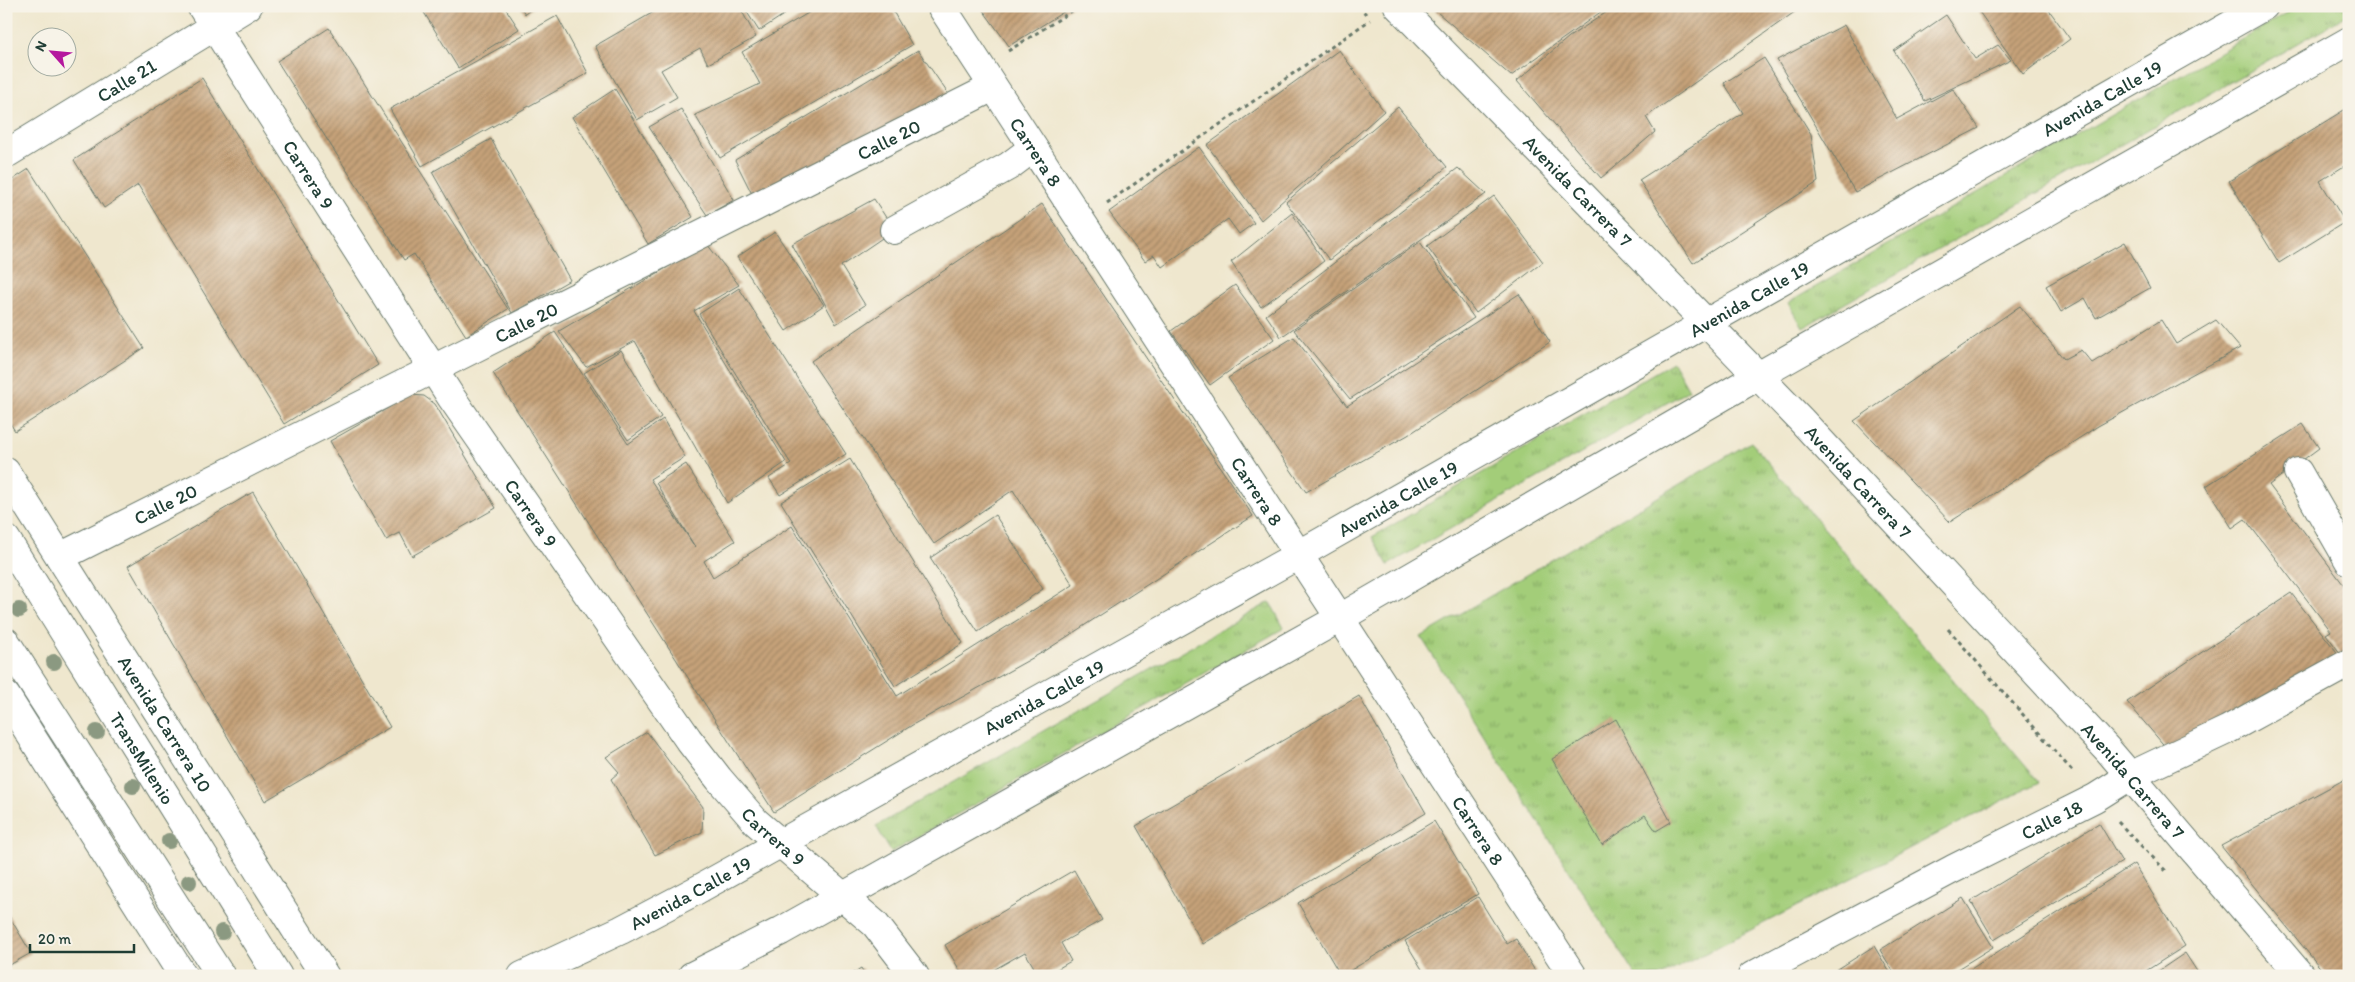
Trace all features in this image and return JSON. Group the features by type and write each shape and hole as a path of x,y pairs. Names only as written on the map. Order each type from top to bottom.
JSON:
{"street":[{"name":"Calle 21","path":"6,154 208,16 248,6"},
{"name":"Carrera 8","path":"941,6 1573,976"},
{"name":"Avenida Calle 19","path":"522,976 660,911 1298,554 2264,6"},
{"name":"Avenida Carrera 7","path":"1388,11 1706,322 1758,376 2130,776 2302,976"},
{"name":"Carrera 9","path":"208,16 434,369 688,739 756,822 875,924 915,976"},
{"path":"692,976 781,931 1340,618 1758,376 2349,41"},
{"name":"Calle 20","path":"60,557 434,369 987,77"},
{"path":"894,230 1009,166 1033,148"},
{"name":"Avenida Carrera 10","path":"6,472 325,976"},
{"path":"2298,472 2349,561"},
{"name":"TransMilenio","path":"6,539 278,976"},
{"path":"6,642 221,976"},
{"name":"Calle 18","path":"1752,976 1953,869 2095,798 2130,776 2227,730 2349,663"},
{"path":"6,696 182,976"}],"path":[{"path":"987,77 1080,6"},
{"path":"1081,221 1388,11"},
{"path":"1948,628 2095,798 2170,876"}],"green space":[{"path":"2299,6 2349,6 2349,14 1802,328 1788,303"},
{"path":"1673,362 1689,390 1388,565 1372,537"},
{"path":"1751,442 2039,782 1661,976 1636,976 1421,637"},
{"path":"1270,602 1284,628 891,852 876,826"}],"building":[{"path":"420,6 504,6 519,29 458,68"},
{"path":"520,6 535,6 525,14"},
{"path":"664,6 739,6 756,37 708,64 700,48 661,70 677,97 637,120 595,46"},
{"path":"743,6 797,6 759,31"},
{"path":"820,6 890,6 912,45 720,158 695,115 760,84 742,52"},
{"path":"980,6 1073,6 1009,46"},
{"path":"1430,6 1609,6 1511,76"},
{"path":"1616,6 1792,6 1796,11 1646,117 1655,132 1601,178 1517,81 1569,37"},
{"path":"1975,6 2046,6 2070,39 2023,74"},
{"path":"1946,15 1975,59 1998,45 2011,60 1925,101 1894,51"},
{"path":"557,16 588,73 422,166 390,109"},
{"path":"1844,25 1897,119 1953,89 1979,128 1855,192 1777,60"},
{"path":"329,28 508,309 466,336 414,254 404,260 277,61"},
{"path":"918,50 951,98 755,200 735,160"},
{"path":"1339,50 1384,111 1261,220 1207,145"},
{"path":"1764,58 1811,134 1818,182 1693,263 1639,180 1743,113 1724,83"},
{"path":"202,78 378,365 284,424 138,185 104,208 74,160"},
{"path":"615,89 693,217 648,244 572,117"},
{"path":"1398,107 1447,167 1329,260 1286,202"},
{"path":"2349,107 2349,163 2320,181 2345,222 2279,263 2229,181"},
{"path":"681,109 734,200 707,215 649,127"},
{"path":"491,139 570,280 512,313 432,172"},
{"path":"1199,147 1254,223 1239,234 1228,219 1162,267 1154,255 1145,261 1109,212"},
{"path":"1458,168 1486,194 1281,337 1266,315"},
{"path":"29,169 144,348 15,431 6,417 6,184"},
{"path":"1494,196 1543,262 1476,313 1427,246"},
{"path":"874,199 894,230 841,266 865,305 836,324 792,244"},
{"path":"1042,204 1253,516 1045,651 914,724 774,812 493,373 555,332 628,444 663,419 685,457 650,479 695,547 656,483 686,464 735,541 704,561 713,577 792,526 897,696 1073,585 1013,490 934,544 811,361"},
{"path":"1292,213 1324,261 1261,307 1231,262"},
{"path":"775,232 824,305 786,331 737,257"},
{"path":"1420,242 1474,318 1350,399 1294,330"},
{"path":"2125,242 2150,288 2096,318 2085,298 2061,312 2046,286"},
{"path":"707,244 739,285 694,311 786,462 727,503 635,341 586,367 559,331"},
{"path":"1235,285 1274,339 1210,385 1171,331"},
{"path":"739,288 846,454 780,495 769,478 791,464 699,314"},
{"path":"1519,294 1550,342 1408,435 1306,492 1228,378 1294,337 1347,406"},
{"path":"2020,306 2064,359 2081,350 2092,363 2161,320 2176,344 2216,320 2240,348 2098,426 1950,522 1854,421"},
{"path":"621,350 661,417 628,440 584,373"},
{"path":"411,395 424,396 435,404 496,508 412,556 400,533 386,540 330,441"},
{"path":"2303,424 2319,448 2269,485 2349,592 2349,659 2346,661 2326,634 2331,631 2245,519 2232,528 2206,486"},
{"path":"850,459 963,643 895,686 781,502"},
{"path":"253,492 390,727 265,801 128,566"},
{"path":"995,515 1043,589 978,632 930,558"},
{"path":"2291,593 2343,660 2168,750 2127,702"},
{"path":"1359,696 1426,813 1203,944 1136,826"},
{"path":"1616,719 1671,822 1656,831 1645,815 1602,845 1552,759"},
{"path":"647,732 703,807 702,832 655,855 611,779 619,772 606,757"},
{"path":"2349,777 2349,976 2327,976 2221,846"},
{"path":"1434,821 1478,894 1341,976 1298,903"},
{"path":"2099,823 2122,862 1994,940 1971,901"},
{"path":"2134,864 2185,946 2138,976 1960,976"},
{"path":"1074,870 1102,920 1061,943 1071,961 1045,976 1039,976 1025,952 983,976 963,976 945,945"},
{"path":"1478,897 1507,944 1516,939 1538,976 1426,976 1405,941"},
{"path":"1963,898 1993,947 1946,976 1896,976 1880,950"},
{"path":"6,911 31,953 6,967"},
{"path":"1874,946 1892,976 1827,976"},
{"path":"2185,953 2200,976 2151,976"},
{"path":"861,968 866,976 848,976"}]}
